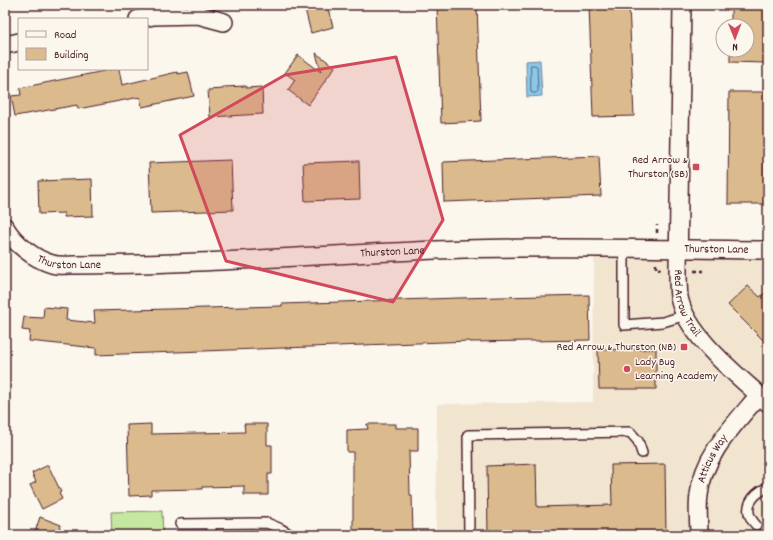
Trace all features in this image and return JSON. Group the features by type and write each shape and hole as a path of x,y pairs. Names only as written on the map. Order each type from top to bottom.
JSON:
{"street":[{"name":"Red Arrow Trail","path":"682,5 678,250 679,298 686,315 697,334 764,399"},
{"path":"143,18 154,16 198,15 224,22"},
{"path":"5,45 18,42"},
{"name":"Thurston Lane","path":"5,227 23,247 37,257 53,264 74,265 276,258 465,249 538,248 768,250"},
{"name":"Atticus Way","path":"699,535 699,495 703,477 709,461 718,445 764,399"}],"lane":[{"path":"624,249 624,325 663,322 686,315"},
{"path":"469,535 468,435 630,432 638,441 642,453"},
{"path":"756,525 751,520 748,508 750,503 762,490 768,487"},
{"path":"180,524 267,523 291,535"},
{"path":"210,524 211,535"}],"highlighted area":[{"path":"396,57 443,220 393,302 226,261 180,135 285,75"}],"shaded area":[{"path":"594,249 768,250 768,535 436,535 437,404 593,402"}],"green space":[{"path":"162,511 163,535 112,535 111,512"}],"water":[{"path":"540,60 542,96 527,97 526,61"}],"building":[{"path":"304,5 327,5 333,27 311,33"},
{"path":"437,5 477,5 481,121 441,123"},
{"path":"589,5 629,5 634,116 593,117"},
{"path":"731,5 768,5 766,63 730,62 730,58 755,58 755,18 731,18"},
{"path":"316,53 335,67 308,105 288,90 295,80 285,73 298,55 321,72"},
{"path":"109,70 119,70 122,85 177,72 178,74 188,72 194,96 142,107 140,97 78,109 77,105 15,116 11,96 21,95 20,88"},
{"path":"246,86 246,88 262,87 263,114 210,117 208,90 223,89 223,87"},
{"path":"729,92 765,92 764,204 728,204"},
{"path":"599,156 601,196 444,202 443,162"},
{"path":"231,160 233,210 151,213 149,163"},
{"path":"359,161 360,199 305,201 303,163"},
{"path":"92,179 93,216 64,217 64,213 39,214 38,181"},
{"path":"748,286 760,297 768,290 768,345 728,305"},
{"path":"589,295 590,340 470,341 96,355 96,348 29,341 30,331 22,330 24,317 43,318 44,307 67,309 66,320 95,323 94,311 282,306 282,304 458,298"},
{"name":"Lady Bug Learning Academy","path":"656,349 656,389 599,389 598,350"},
{"path":"151,424 151,434 245,432 244,424 267,424 267,445 272,445 272,474 268,474 268,495 244,495 244,486 151,490 151,495 129,496 127,425"},
{"path":"367,424 396,424 396,428 418,428 418,451 409,451 413,535 353,535 353,452 347,452 347,430 368,429"},
{"path":"536,464 537,507 612,505 611,465 665,464 666,535 488,535 487,466"},
{"path":"48,465 61,492 59,493 62,499 42,509 30,485 36,482 32,473"},
{"path":"40,517 61,525 57,535 34,535"}],"place":[{"name":"Red Arrow & Thurston (SB)","path":"696,167"},
{"name":"Red Arrow & Thurston (NB)","path":"684,347"},
{"name":"Lady Bug Learning Academy","path":"627,369"}]}
